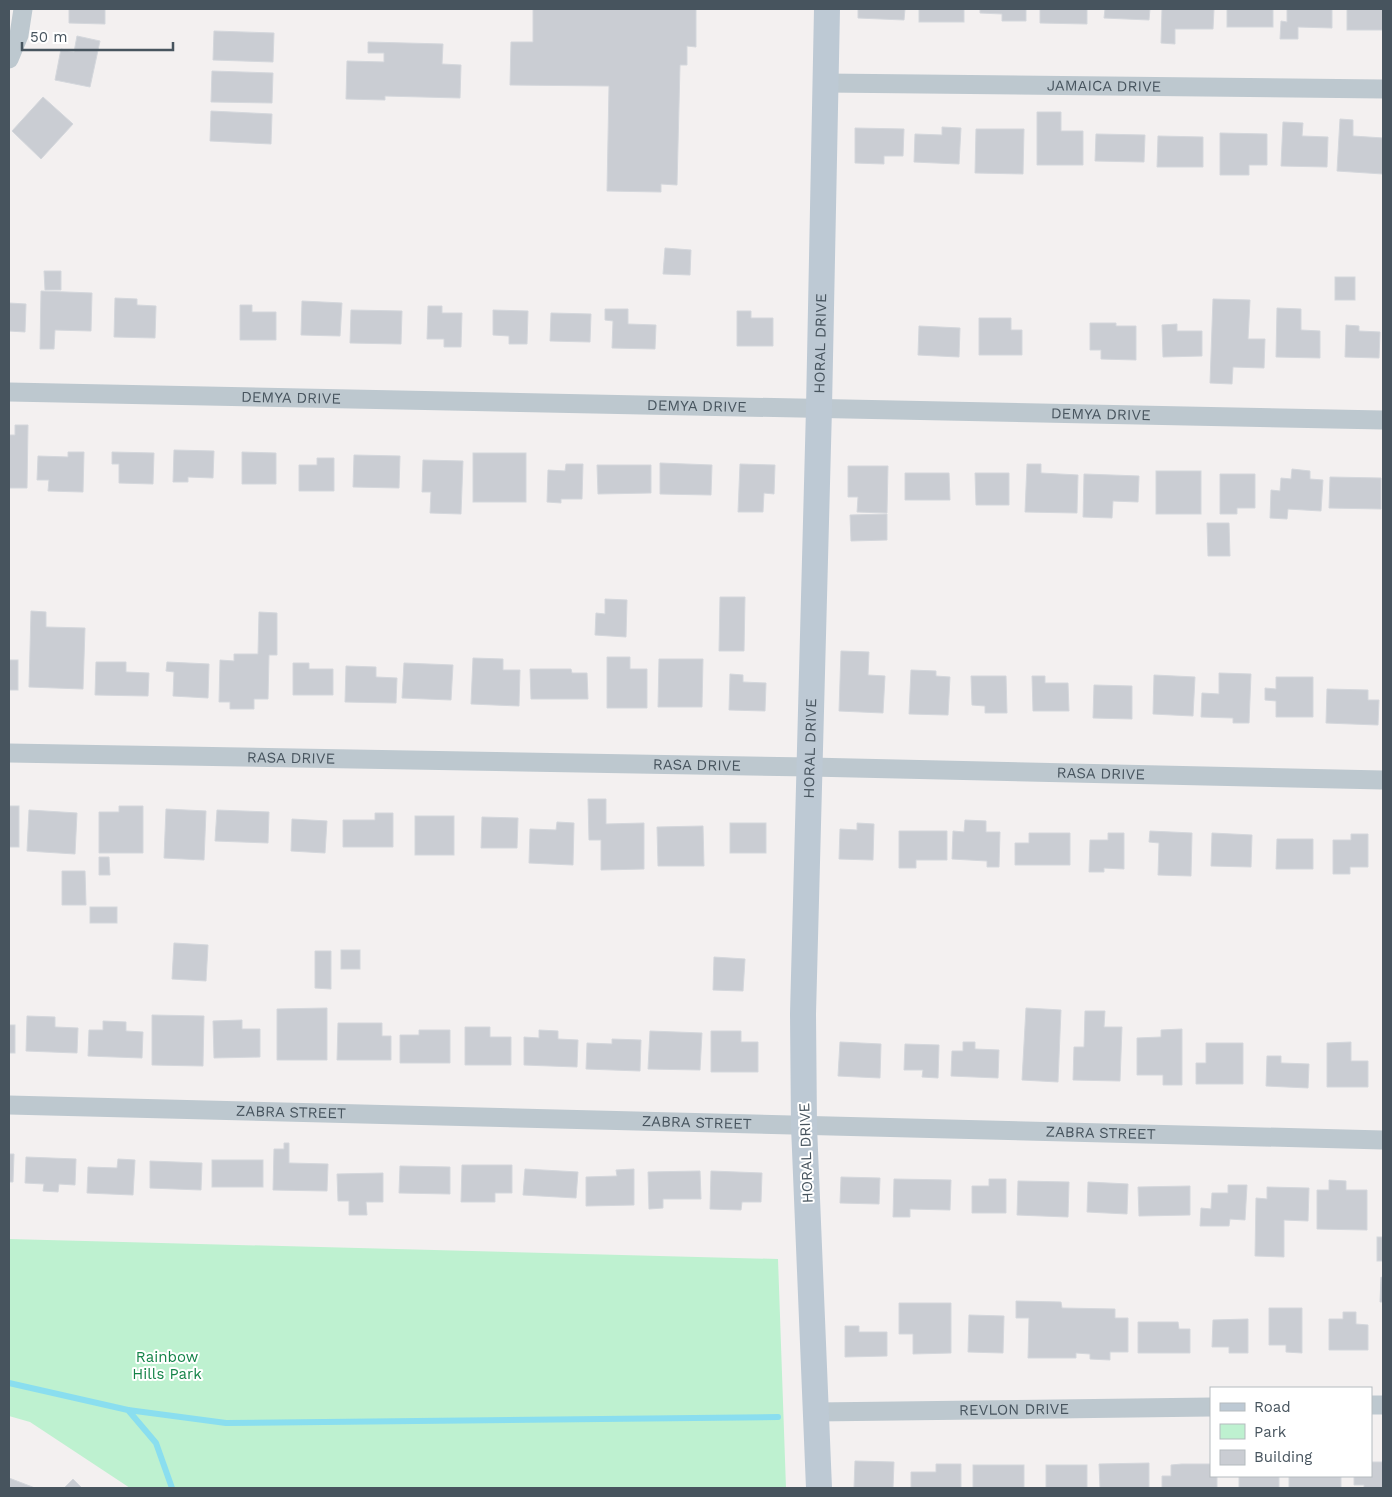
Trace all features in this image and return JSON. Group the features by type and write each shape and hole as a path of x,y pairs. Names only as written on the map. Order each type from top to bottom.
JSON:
{"street":[{"path":"9,59 19,35 23,9"},
{"name":"HORAL DRIVE","path":"819,1488 804,1126 803,1014 827,9"},
{"name":"JAMAICA DRIVE","path":"825,84 1383,89"},
{"name":"DEMYA DRIVE","path":"9,392 1383,420"},
{"name":"RASA DRIVE","path":"9,752 1383,780"},
{"name":"ZABRA STREET","path":"9,1106 1383,1140"},
{"name":"REVLON DRIVE","path":"816,1412 1210,1407"}],"green space":[{"name":"Rainbow Hills Park","path":"9,1239 778,1259 786,1488 130,1488 30,1422 9,1416"}],"building":[{"path":"69,9 105,9 105,24 69,23"},
{"path":"533,9 696,9 696,47 687,46 687,65 680,65 677,185 661,184 661,192 607,191 609,86 510,85 511,42 533,42"},
{"path":"858,9 905,9 904,20 858,18"},
{"path":"919,9 964,9 964,22 919,22"},
{"path":"980,9 1026,9 1026,21 1002,21 1002,14 980,13"},
{"path":"1040,9 1087,9 1087,24 1040,23"},
{"path":"1105,9 1150,9 1149,20 1104,18"},
{"path":"1162,9 1214,9 1213,29 1175,29 1175,44 1161,43"},
{"path":"1227,9 1273,9 1273,27 1227,27"},
{"path":"1287,9 1332,9 1332,28 1298,27 1298,39 1280,39 1281,21 1287,22"},
{"path":"1347,9 1383,9 1383,30 1347,30"},
{"path":"214,31 274,33 273,62 213,60"},
{"path":"77,36 100,41 90,87 55,80 61,49 74,52"},
{"path":"368,42 443,44 442,64 461,65 460,98 385,96 385,100 346,99 347,61 384,62 384,53 368,53"},
{"path":"212,71 273,73 272,103 211,102"},
{"path":"43,97 73,124 41,159 12,131"},
{"path":"211,111 272,114 271,144 210,141"},
{"path":"1037,112 1061,112 1061,131 1083,131 1083,165 1037,165"},
{"path":"1340,119 1353,120 1353,136 1383,138 1383,174 1337,171"},
{"path":"1283,122 1303,123 1302,136 1328,137 1327,167 1281,166"},
{"path":"942,127 961,128 959,164 914,162 915,134 942,135"},
{"path":"855,128 904,129 903,156 884,156 884,164 855,163"},
{"path":"976,129 1024,129 1023,174 975,173"},
{"path":"1220,133 1267,134 1267,165 1249,165 1249,175 1220,175"},
{"path":"1096,134 1145,135 1144,162 1095,161"},
{"path":"1158,136 1203,137 1203,167 1157,167"},
{"path":"665,248 691,250 690,275 663,274"},
{"path":"44,271 61,271 61,290 45,290"},
{"path":"1335,277 1355,277 1355,300 1335,300"},
{"path":"41,291 92,293 91,331 55,330 54,349 40,349"},
{"path":"115,298 137,299 137,305 156,306 155,338 114,337"},
{"path":"1213,299 1250,300 1248,339 1265,339 1264,368 1233,367 1232,384 1210,383"},
{"path":"302,301 342,303 340,336 301,335"},
{"path":"9,303 26,304 25,332 9,331"},
{"path":"240,305 252,305 252,312 276,312 276,340 240,340"},
{"path":"428,306 442,306 442,313 462,313 461,347 444,347 444,339 427,339"},
{"path":"1277,308 1301,309 1301,330 1320,331 1320,358 1276,357"},
{"path":"605,309 628,309 628,324 656,325 655,349 612,348 613,321 605,320"},
{"path":"351,310 402,311 401,344 350,343"},
{"path":"493,310 528,311 527,344 509,344 509,336 493,335"},
{"path":"737,311 751,311 751,318 773,318 773,346 737,346"},
{"path":"551,313 591,314 590,342 550,341"},
{"path":"979,318 1011,318 1011,330 1022,330 1022,355 979,355"},
{"path":"1090,323 1116,323 1116,326 1136,326 1136,360 1101,359 1101,350 1090,350"},
{"path":"1177,324 1177,331 1202,331 1202,356 1163,357 1162,325"},
{"path":"1346,325 1359,326 1359,331 1380,332 1379,358 1345,357"},
{"path":"919,326 960,328 959,357 918,355"},
{"path":"15,425 28,425 27,488 9,488 9,435 15,435"},
{"path":"174,450 214,451 213,478 188,477 188,482 173,482"},
{"path":"68,452 84,452 83,492 48,491 49,480 37,480 38,456 68,457"},
{"path":"112,452 154,453 153,484 119,483 119,464 112,464"},
{"path":"242,452 276,453 276,484 242,484"},
{"path":"473,453 526,453 526,502 473,502"},
{"path":"354,455 400,456 399,488 353,487"},
{"path":"317,458 334,458 334,491 299,491 299,465 317,465"},
{"path":"423,460 463,461 461,514 430,513 431,492 422,492"},
{"path":"660,463 712,465 711,495 660,494"},
{"path":"566,464 583,464 582,499 561,499 561,503 547,502 548,470 565,471"},
{"path":"740,464 775,465 774,494 764,493 763,512 738,512"},
{"path":"1027,464 1041,464 1041,473 1078,475 1077,513 1025,512"},
{"path":"597,465 651,465 651,493 598,494"},
{"path":"848,466 888,466 887,513 857,512 858,497 848,497"},
{"path":"1292,469 1310,471 1310,479 1323,480 1321,511 1288,509 1287,519 1270,518 1271,490 1280,491 1281,478 1291,479"},
{"path":"1156,471 1201,471 1201,514 1156,514"},
{"path":"905,473 949,473 950,500 905,500"},
{"path":"975,473 1009,473 1009,505 976,505"},
{"path":"1084,474 1139,476 1138,502 1113,501 1112,518 1083,517"},
{"path":"1220,474 1255,474 1255,508 1237,508 1237,514 1220,514"},
{"path":"1330,477 1381,478 1381,509 1329,508"},
{"path":"887,514 887,540 851,541 850,515"},
{"path":"1207,523 1229,523 1230,556 1208,556"},
{"path":"720,597 745,597 744,651 719,651"},
{"path":"605,599 627,600 626,637 595,635 596,613 605,614"},
{"path":"31,611 46,612 46,627 85,628 83,689 29,687"},
{"path":"259,612 277,613 277,655 269,655 268,699 254,699 254,709 230,709 230,702 219,702 220,660 234,661 234,654 258,654"},
{"path":"841,651 869,652 868,675 885,676 883,713 839,711"},
{"path":"607,657 630,657 630,669 647,669 647,708 607,708"},
{"path":"473,658 503,659 503,670 520,670 519,706 471,704"},
{"path":"659,659 703,659 702,707 658,707"},
{"path":"9,660 18,660 18,690 9,690"},
{"path":"96,662 126,662 126,672 149,673 148,696 95,695"},
{"path":"167,662 209,664 208,698 173,696 174,672 166,671"},
{"path":"293,663 309,663 309,669 333,669 333,695 293,695"},
{"path":"404,663 453,665 451,700 402,698"},
{"path":"346,666 376,667 376,677 397,678 396,703 345,702"},
{"path":"530,669 571,669 572,673 587,673 588,699 531,699"},
{"path":"911,670 936,671 936,676 950,677 948,715 909,714"},
{"path":"1219,673 1251,674 1249,723 1233,723 1233,718 1201,717 1202,693 1219,694"},
{"path":"730,674 743,675 743,682 766,683 765,711 729,710"},
{"path":"1154,675 1195,677 1193,716 1153,714"},
{"path":"971,676 1006,676 1007,713 985,713 985,706 972,705"},
{"path":"1032,676 1045,676 1045,683 1068,683 1069,711 1033,711"},
{"path":"1276,677 1313,677 1313,717 1276,717 1276,701 1265,700 1265,688 1276,689"},
{"path":"1094,685 1132,686 1132,719 1093,718"},
{"path":"1327,689 1368,690 1368,700 1379,700 1378,725 1326,723"},
{"path":"588,799 606,799 606,824 644,823 644,869 601,870 601,840 589,840"},
{"path":"9,806 19,806 19,847 9,847"},
{"path":"119,806 143,806 143,853 99,853 99,812 119,812"},
{"path":"166,809 206,811 204,860 164,858"},
{"path":"29,810 77,813 75,854 27,851"},
{"path":"217,810 269,812 268,843 215,841"},
{"path":"375,813 393,813 393,847 343,847 343,820 375,820"},
{"path":"415,816 454,816 454,855 415,855"},
{"path":"482,817 518,818 517,848 481,848"},
{"path":"292,819 327,821 325,853 291,851"},
{"path":"965,820 986,821 986,832 1000,832 999,867 987,867 987,861 952,859 953,831 964,832"},
{"path":"557,822 574,823 573,865 529,863 530,829 556,830"},
{"path":"730,823 766,823 766,853 730,853"},
{"path":"857,823 874,824 873,860 839,859 840,829 857,830"},
{"path":"703,826 704,866 658,866 657,827"},
{"path":"899,831 947,831 947,860 916,860 916,868 899,868"},
{"path":"1150,831 1192,833 1191,876 1158,875 1159,843 1149,842"},
{"path":"1029,833 1070,833 1070,865 1015,865 1015,843 1029,843"},
{"path":"1108,833 1124,833 1124,869 1104,868 1104,872 1089,872 1090,840 1108,840"},
{"path":"1212,833 1252,835 1251,867 1211,866"},
{"path":"1351,834 1368,834 1368,867 1350,867 1350,874 1333,874 1333,840 1351,840"},
{"path":"1277,839 1313,839 1313,869 1276,869"},
{"path":"99,857 109,857 110,875 99,875"},
{"path":"62,871 85,871 86,905 62,905"},
{"path":"90,907 117,907 117,923 90,923"},
{"path":"174,943 208,945 206,981 172,979"},
{"path":"341,950 360,950 360,969 341,969"},
{"path":"315,951 331,951 331,989 315,988"},
{"path":"714,957 745,959 743,991 713,990"},
{"path":"327,1008 327,1060 277,1060 277,1009"},
{"path":"1026,1008 1061,1010 1058,1082 1022,1080"},
{"path":"1085,1011 1105,1011 1104,1027 1122,1027 1120,1081 1073,1080 1074,1047 1084,1047"},
{"path":"152,1015 204,1016 203,1066 152,1065"},
{"path":"27,1016 55,1017 55,1027 78,1028 77,1053 26,1051"},
{"path":"242,1020 242,1029 260,1029 260,1057 214,1058 213,1021"},
{"path":"103,1021 126,1022 126,1031 143,1032 142,1058 88,1056 89,1030 103,1030"},
{"path":"338,1023 382,1023 382,1036 391,1036 391,1060 337,1060"},
{"path":"9,1025 15,1025 15,1053 9,1053"},
{"path":"465,1027 490,1027 490,1037 511,1037 511,1065 465,1065"},
{"path":"1182,1029 1182,1085 1163,1085 1163,1075 1137,1075 1137,1038 1161,1037 1161,1030"},
{"path":"419,1030 450,1030 450,1063 400,1063 400,1035 419,1035"},
{"path":"539,1030 558,1031 558,1039 578,1040 577,1067 524,1065 524,1037 539,1038"},
{"path":"650,1031 702,1033 700,1070 648,1069"},
{"path":"711,1031 741,1031 741,1042 758,1042 758,1072 711,1072"},
{"path":"612,1039 641,1040 640,1071 586,1069 587,1043 612,1044"},
{"path":"840,1042 881,1044 880,1078 838,1076"},
{"path":"963,1042 975,1042 975,1049 999,1050 998,1078 951,1076 952,1051 963,1051"},
{"path":"1351,1042 1351,1061 1368,1061 1368,1087 1327,1087 1327,1043"},
{"path":"1206,1043 1243,1043 1243,1084 1196,1084 1196,1063 1206,1063"},
{"path":"905,1044 939,1045 938,1078 922,1077 923,1070 904,1070"},
{"path":"1267,1056 1281,1056 1281,1063 1309,1064 1308,1088 1266,1086"},
{"path":"284,1143 289,1143 289,1163 328,1164 327,1191 273,1190 274,1149 284,1149"},
{"path":"9,1154 14,1154 13,1182 9,1182"},
{"path":"26,1157 76,1159 75,1185 59,1184 58,1192 43,1191 44,1184 25,1183"},
{"path":"118,1159 135,1160 133,1195 87,1193 88,1167 117,1168"},
{"path":"212,1160 263,1160 263,1187 212,1187"},
{"path":"150,1161 202,1163 201,1190 150,1188"},
{"path":"462,1165 512,1165 512,1193 495,1193 495,1202 461,1202"},
{"path":"400,1166 450,1167 450,1194 399,1193"},
{"path":"525,1169 578,1172 576,1198 523,1195"},
{"path":"634,1169 634,1205 586,1206 586,1177 617,1176 616,1170"},
{"path":"700,1171 701,1199 663,1199 663,1208 649,1209 648,1172"},
{"path":"711,1171 762,1173 761,1202 742,1202 741,1210 710,1209"},
{"path":"383,1173 383,1202 366,1202 367,1215 349,1215 349,1201 338,1201 337,1174"},
{"path":"841,1177 880,1178 879,1204 840,1203"},
{"path":"894,1179 951,1180 950,1210 910,1209 910,1217 893,1217"},
{"path":"989,1179 1006,1179 1006,1213 972,1213 972,1186 989,1186"},
{"path":"1329,1180 1346,1181 1346,1190 1367,1190 1367,1230 1317,1229 1317,1190 1329,1190"},
{"path":"1018,1181 1069,1182 1068,1217 1017,1215"},
{"path":"1088,1182 1128,1184 1127,1214 1087,1212"},
{"path":"1228,1185 1247,1185 1245,1220 1230,1219 1229,1226 1200,1226 1201,1208 1211,1209 1212,1193 1228,1193"},
{"path":"1190,1186 1190,1215 1139,1216 1138,1187"},
{"path":"1267,1187 1309,1188 1308,1221 1284,1220 1284,1257 1255,1256 1256,1198 1267,1199"},
{"path":"1377,1237 1383,1237 1383,1261 1377,1261"},
{"path":"1381,1277 1383,1278 1383,1302 1380,1302"},
{"path":"1016,1301 1061,1302 1062,1308 1115,1309 1115,1318 1128,1318 1128,1352 1110,1352 1110,1360 1090,1359 1090,1354 1076,1353 1076,1358 1028,1358 1029,1318 1016,1318"},
{"path":"899,1303 951,1303 951,1353 913,1354 913,1334 899,1334"},
{"path":"1269,1308 1302,1308 1302,1353 1286,1352 1286,1345 1269,1345"},
{"path":"1343,1312 1356,1312 1356,1324 1368,1325 1368,1350 1329,1350 1329,1319 1343,1319"},
{"path":"969,1315 1004,1316 1003,1353 968,1352"},
{"path":"1248,1319 1248,1353 1229,1353 1229,1347 1212,1347 1213,1320"},
{"path":"1138,1322 1178,1322 1179,1329 1190,1329 1190,1353 1138,1353"},
{"path":"845,1326 859,1326 859,1332 887,1332 887,1356 845,1357"},
{"path":"855,1461 894,1462 893,1488 854,1488"},
{"path":"1372,1462 1383,1462 1383,1488 1364,1488 1364,1485 1354,1485 1354,1477 1372,1477"},
{"path":"1149,1463 1149,1488 1100,1488 1099,1464"},
{"path":"936,1464 961,1464 961,1488 911,1488 911,1472 936,1472"},
{"path":"1210,1464 1210,1477 1217,1477 1217,1488 1162,1488 1162,1476 1171,1476 1171,1465"},
{"path":"973,1465 1024,1465 1024,1488 973,1488"},
{"path":"1046,1465 1087,1465 1087,1488 1046,1488"},
{"path":"1239,1477 1279,1477 1279,1488 1239,1488"},
{"path":"1289,1477 1341,1477 1341,1488 1289,1488"},
{"path":"9,1478 35,1488 9,1488"},
{"path":"73,1479 82,1488 64,1488"}],"waterway":[{"path":"9,1383 128,1410 156,1443 172,1488"},
{"path":"128,1410 226,1423 778,1417"}]}
